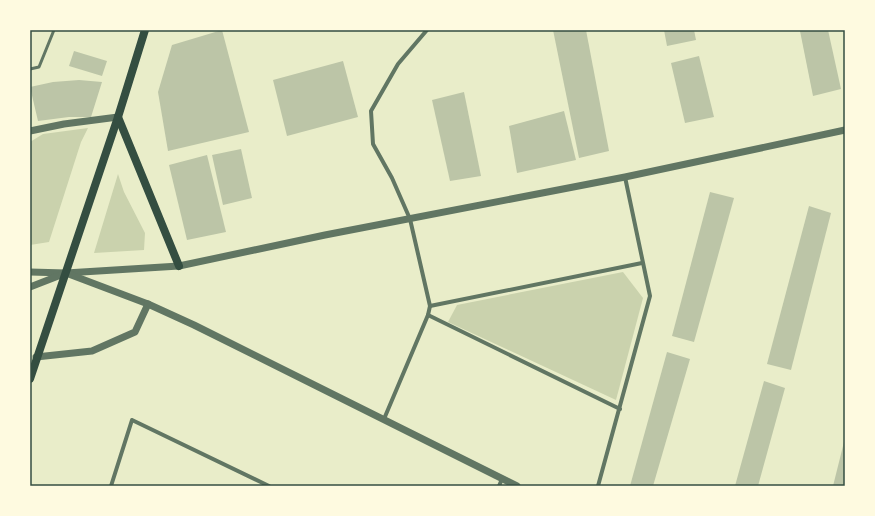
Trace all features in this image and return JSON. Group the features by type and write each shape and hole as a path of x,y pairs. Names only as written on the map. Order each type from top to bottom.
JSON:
{"main road":[{"path":"30,377 118,117 145,30"},
{"path":"118,117 179,266"}],"street":[{"path":"384,419 428,315 430,306 410,219 392,178 373,144 371,111 398,64 427,30"},
{"path":"30,131 64,124 118,117"},
{"path":"30,272 66,273 179,266 845,130"},
{"path":"598,486 650,296 642,264 625,176"},
{"path":"430,306 642,264"},
{"path":"30,287 66,273 148,304 194,325 518,486"},
{"path":"36,357 92,351 135,332 148,304"},
{"path":"428,315 620,409"},
{"path":"111,486 132,420 269,486"},
{"path":"499,486 502,479"}],"lane":[{"path":"30,69 39,67 54,30"}],"green space":[{"path":"88,128 81,142 49,242 30,245 30,142 43,134"},
{"path":"118,174 124,192 145,233 144,250 94,253"},
{"path":"623,272 643,298 616,400 448,322 457,305"}],"building":[{"path":"222,30 249,132 168,151 158,92 172,45"},
{"path":"553,30 586,30 609,151 579,158"},
{"path":"664,30 694,30 696,40 667,46"},
{"path":"828,30 841,89 813,96 800,31"},
{"path":"74,51 107,61 102,76 69,66"},
{"path":"699,56 714,117 685,123 671,63"},
{"path":"343,61 358,117 287,136 273,80"},
{"path":"79,80 102,82 91,117 69,117 38,121 30,87 53,82"},
{"path":"464,92 481,176 450,181 432,100"},
{"path":"564,111 576,160 517,173 509,126"},
{"path":"241,149 252,198 223,205 212,155"},
{"path":"207,155 226,232 187,240 169,165"},
{"path":"710,192 734,198 694,342 672,336"},
{"path":"809,206 831,213 791,370 767,364"},
{"path":"667,352 690,359 653,486 630,486"},
{"path":"764,381 785,388 758,486 735,486"},
{"path":"844,442 845,486 833,486"}]}
